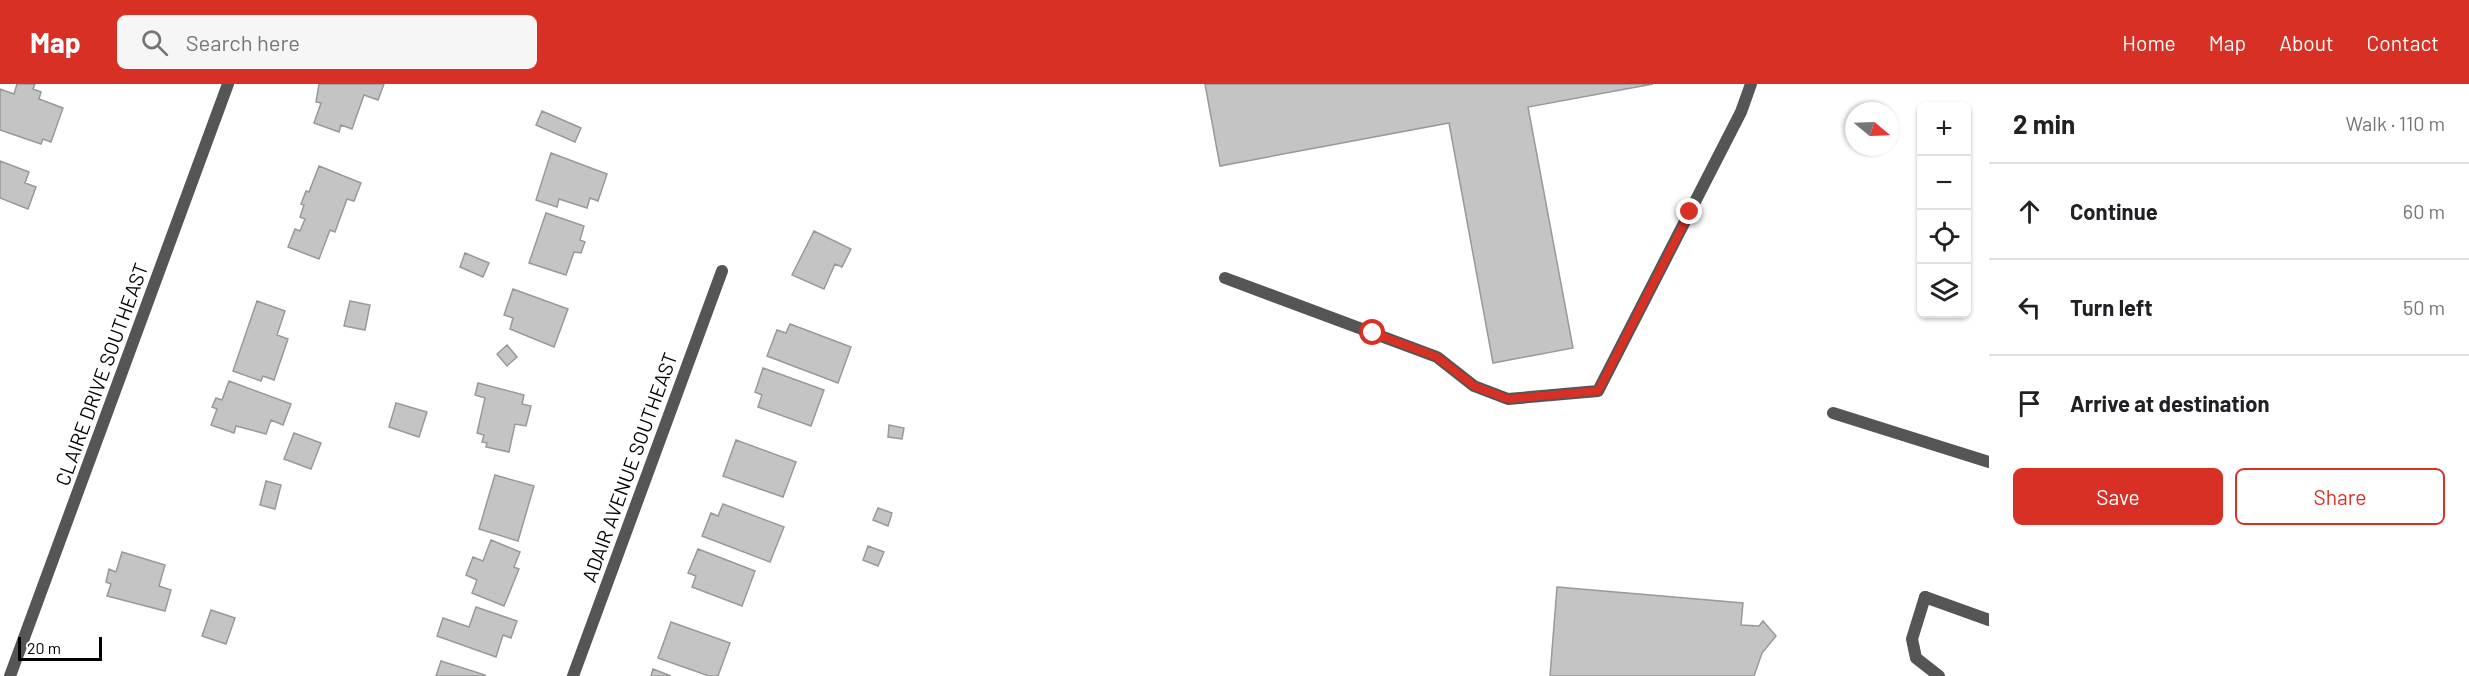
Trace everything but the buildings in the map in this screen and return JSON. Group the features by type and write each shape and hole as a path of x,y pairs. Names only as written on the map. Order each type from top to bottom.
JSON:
{"street":[{"path":"1225,278 1437,357 1474,386 1508,399 1598,391 1741,112 1751,84"},
{"name":"CLAIRE DRIVE SOUTHEAST","path":"10,676 228,85"},
{"name":"ADAIR AVENUE SOUTHEAST","path":"573,676 722,271"},
{"path":"1833,413 1989,462"},
{"path":"1939,676 1916,658 1911,639 1925,597 1989,620"}],"route":[{"path":"1373,333 1437,357 1474,386 1508,399 1598,391 1690,212"}]}
